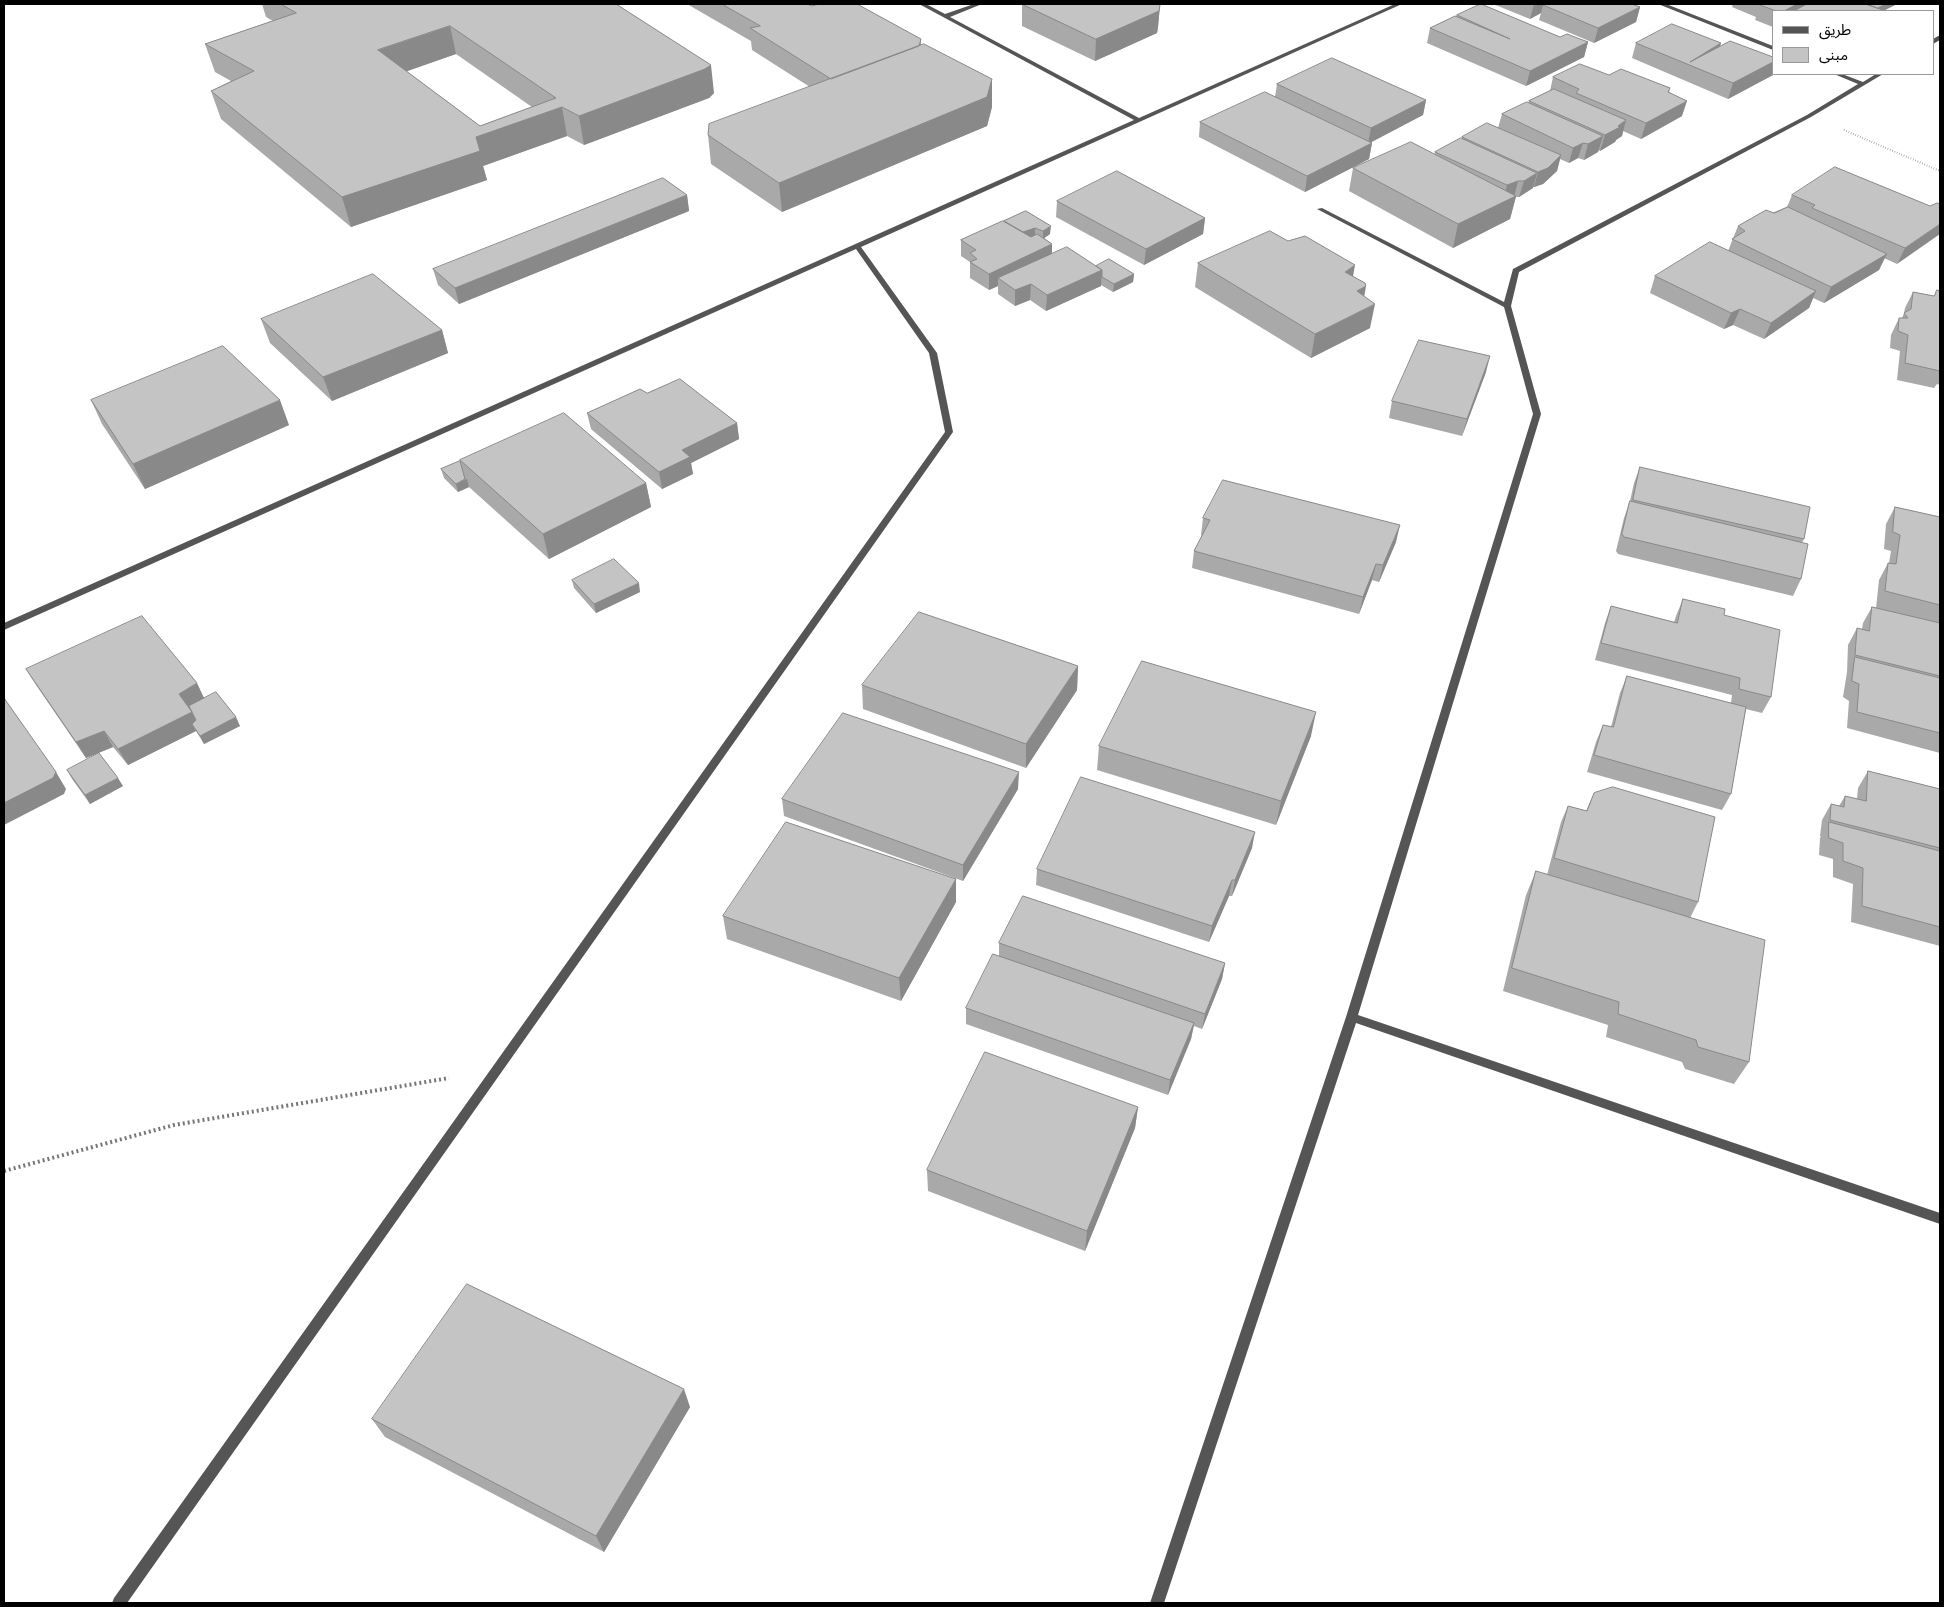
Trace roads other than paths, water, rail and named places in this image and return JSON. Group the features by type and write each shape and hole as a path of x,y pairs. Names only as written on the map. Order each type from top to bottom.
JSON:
{"street":[{"path":"922,4 1139,120"},
{"path":"946,16 979,4"},
{"path":"4,627 1399,4"},
{"path":"1661,4 1772,48"},
{"path":"1840,75 1863,84"},
{"path":"1158,1603 1352,1017 1537,414 1507,306 1516,272 1809,116 1878,75"},
{"path":"1320,209 1507,306"},
{"path":"118,1603 949,432 933,352 857,246"},
{"path":"1352,1017 1940,1219"}]}
